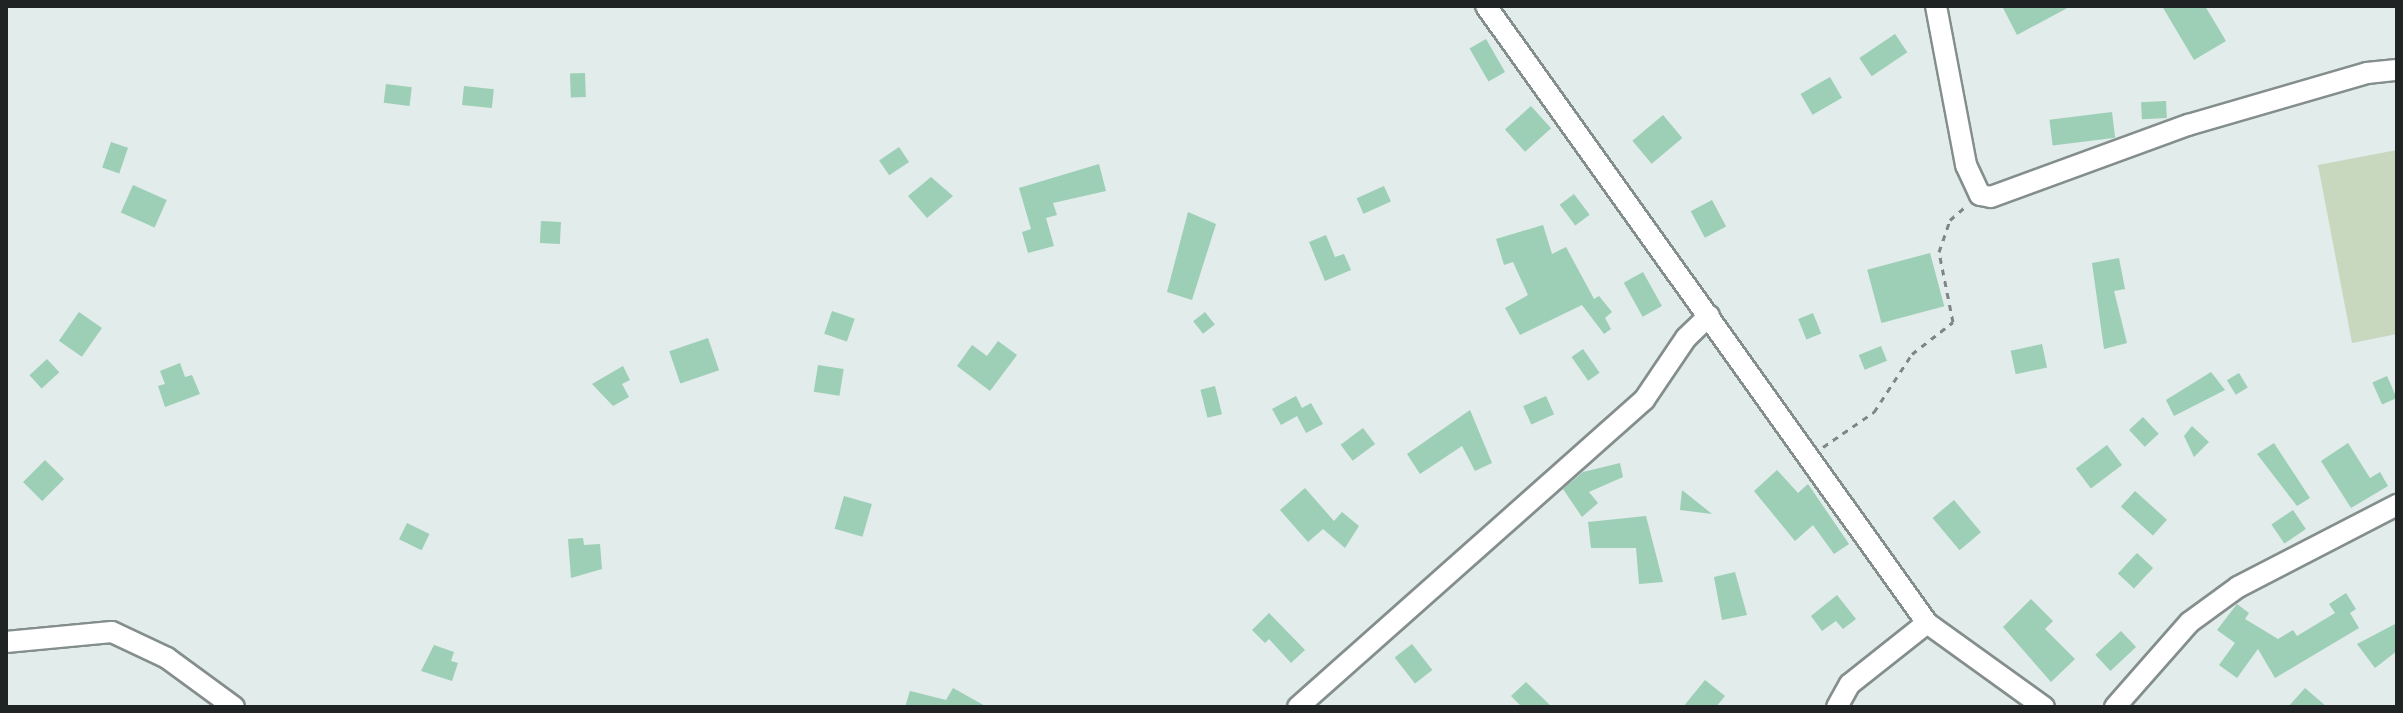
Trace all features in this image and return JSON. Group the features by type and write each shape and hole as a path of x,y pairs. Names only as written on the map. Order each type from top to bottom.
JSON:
{"street":[{"path":"1486,6 1811,456 1927,623 2044,707"},
{"path":"1936,6 1966,165 1980,195 2018,190 2188,125 2367,73 2397,70"},
{"path":"1298,707 1644,400 1686,338 1709,316"},
{"path":"2115,707 2190,622 2238,587 2397,505"},
{"path":"1837,707 1850,684 1927,623"},
{"path":"6,642 112,632 167,658 234,707"}],"path":[{"path":"1811,456 1874,412 1912,354 1953,322 1939,252 1950,220 1980,195"}],"green space":[{"path":"2397,150 2397,334 2352,343 2318,165"}],"building":[{"path":"2002,6 2071,6 2017,35"},
{"path":"2162,6 2205,6 2226,41 2194,60"},
{"path":"1895,34 1907,52 1872,76 1859,58"},
{"path":"1486,39 1505,72 1489,81 1470,48"},
{"path":"585,73 586,97 571,98 570,74"},
{"path":"1830,77 1842,98 1813,115 1801,94"},
{"path":"386,84 412,87 409,106 384,103"},
{"path":"464,86 494,89 492,108 462,105"},
{"path":"2166,101 2167,118 2142,119 2141,102"},
{"path":"1531,106 1551,128 1525,152 1505,129"},
{"path":"2112,112 2115,138 2053,145 2049,120"},
{"path":"1663,115 1682,138 1652,164 1632,141"},
{"path":"111,142 128,148 119,173 102,168"},
{"path":"899,147 909,162 889,175 879,160"},
{"path":"1099,164 1106,191 1053,203 1057,215 1046,218 1054,246 1028,253 1022,232 1031,229 1019,188"},
{"path":"931,177 953,196 927,218 908,196"},
{"path":"133,185 167,200 155,227 121,212"},
{"path":"1384,186 1391,202 1364,214 1357,198"},
{"path":"1574,194 1590,215 1575,226 1560,205"},
{"path":"1712,200 1726,226 1705,238 1691,211"},
{"path":"1188,212 1216,224 1192,300 1167,292"},
{"path":"541,221 561,222 560,244 540,243"},
{"path":"1543,225 1552,254 1566,247 1594,299 1599,296 1612,312 1605,318 1611,329 1604,334 1582,305 1520,335 1505,308 1528,295 1513,262 1504,265 1496,239"},
{"path":"1326,235 1335,257 1344,254 1351,270 1325,281 1309,242"},
{"path":"1930,253 1944,306 1881,323 1867,270"},
{"path":"2119,258 2125,289 2114,291 2127,343 2104,349 2092,263"},
{"path":"1643,272 1662,306 1643,317 1624,283"},
{"path":"832,311 855,319 847,342 824,334"},
{"path":"79,312 102,328 82,357 59,341"},
{"path":"1205,312 1215,325 1203,334 1193,321"},
{"path":"1813,313 1821,333 1806,339 1798,319"},
{"path":"708,338 719,370 680,383 669,351"},
{"path":"998,341 1017,355 990,391 957,366 972,345 987,356"},
{"path":"2042,344 2047,367 2016,374 2011,351"},
{"path":"1881,346 1887,361 1865,370 1859,355"},
{"path":"1583,349 1600,373 1588,381 1572,357"},
{"path":"47,359 59,372 42,389 29,375"},
{"path":"180,363 185,377 192,375 200,394 165,407 158,386 165,384 160,371"},
{"path":"818,365 844,369 839,396 814,392"},
{"path":"623,366 630,380 622,384 629,397 613,406 592,384"},
{"path":"2211,372 2225,390 2174,416 2166,400"},
{"path":"2239,373 2248,388 2236,395 2227,380"},
{"path":"2387,376 2397,398 2382,404 2372,383"},
{"path":"1215,386 1222,414 1207,418 1200,390"},
{"path":"1296,396 1302,408 1311,403 1323,424 1306,433 1297,416 1281,425 1272,409"},
{"path":"1546,396 1554,414 1531,424 1523,406"},
{"path":"1470,410 1492,463 1475,471 1462,446 1420,474 1407,454"},
{"path":"2143,417 2159,434 2145,447 2129,430"},
{"path":"2192,426 2209,442 2194,457 2184,436"},
{"path":"1363,428 1375,444 1353,461 1341,445"},
{"path":"2274,443 2310,498 2297,506 2257,454"},
{"path":"2348,443 2370,478 2380,472 2388,486 2351,508 2321,461"},
{"path":"2107,445 2122,465 2091,488 2076,468"},
{"path":"45,460 64,479 42,501 23,482"},
{"path":"1620,463 1623,477 1589,492 1598,503 1582,517 1563,489 1583,472"},
{"path":"1777,470 1798,493 1808,484 1849,544 1834,554 1813,525 1795,541 1754,491"},
{"path":"1305,488 1334,521 1342,512 1359,526 1345,548 1323,529 1308,542 1280,510"},
{"path":"1682,490 1712,514 1680,510"},
{"path":"2135,491 2167,520 2153,535 2121,507"},
{"path":"844,496 872,504 863,537 835,529"},
{"path":"1954,500 1981,532 1960,550 1933,518"},
{"path":"2293,510 2306,529 2284,544 2271,525"},
{"path":"1646,516 1663,582 1639,584 1636,548 1591,548 1588,522"},
{"path":"407,523 429,534 422,550 399,539"},
{"path":"583,538 584,545 600,544 602,569 571,578 568,539"},
{"path":"2137,553 2153,568 2134,588 2118,573"},
{"path":"1735,572 1747,615 1722,620 1714,577"},
{"path":"2346,593 2356,609 2350,613 2359,628 2275,678 2258,649 2237,678 2219,665 2235,643 2217,630 2237,604 2249,613 2245,619 2278,639 2293,630 2297,636 2335,613 2329,604"},
{"path":"1837,595 1856,619 1843,629 1836,621 1822,631 1811,616"},
{"path":"2031,599 2053,621 2045,629 2075,659 2051,682 2003,627"},
{"path":"1269,613 1305,650 1291,663 1269,639 1265,643 1252,630"},
{"path":"2397,623 2397,651 2375,668 2357,644"},
{"path":"2121,631 2136,647 2110,671 2095,655"},
{"path":"1412,644 1432,670 1415,684 1395,658"},
{"path":"434,645 454,652 451,661 458,663 452,681 421,671"},
{"path":"1705,680 1725,696 1716,707 1683,707"},
{"path":"1526,682 1552,707 1522,707 1511,696"},
{"path":"953,688 987,707 905,707 910,691 946,700"},
{"path":"2305,688 2327,707 2288,707"}]}
